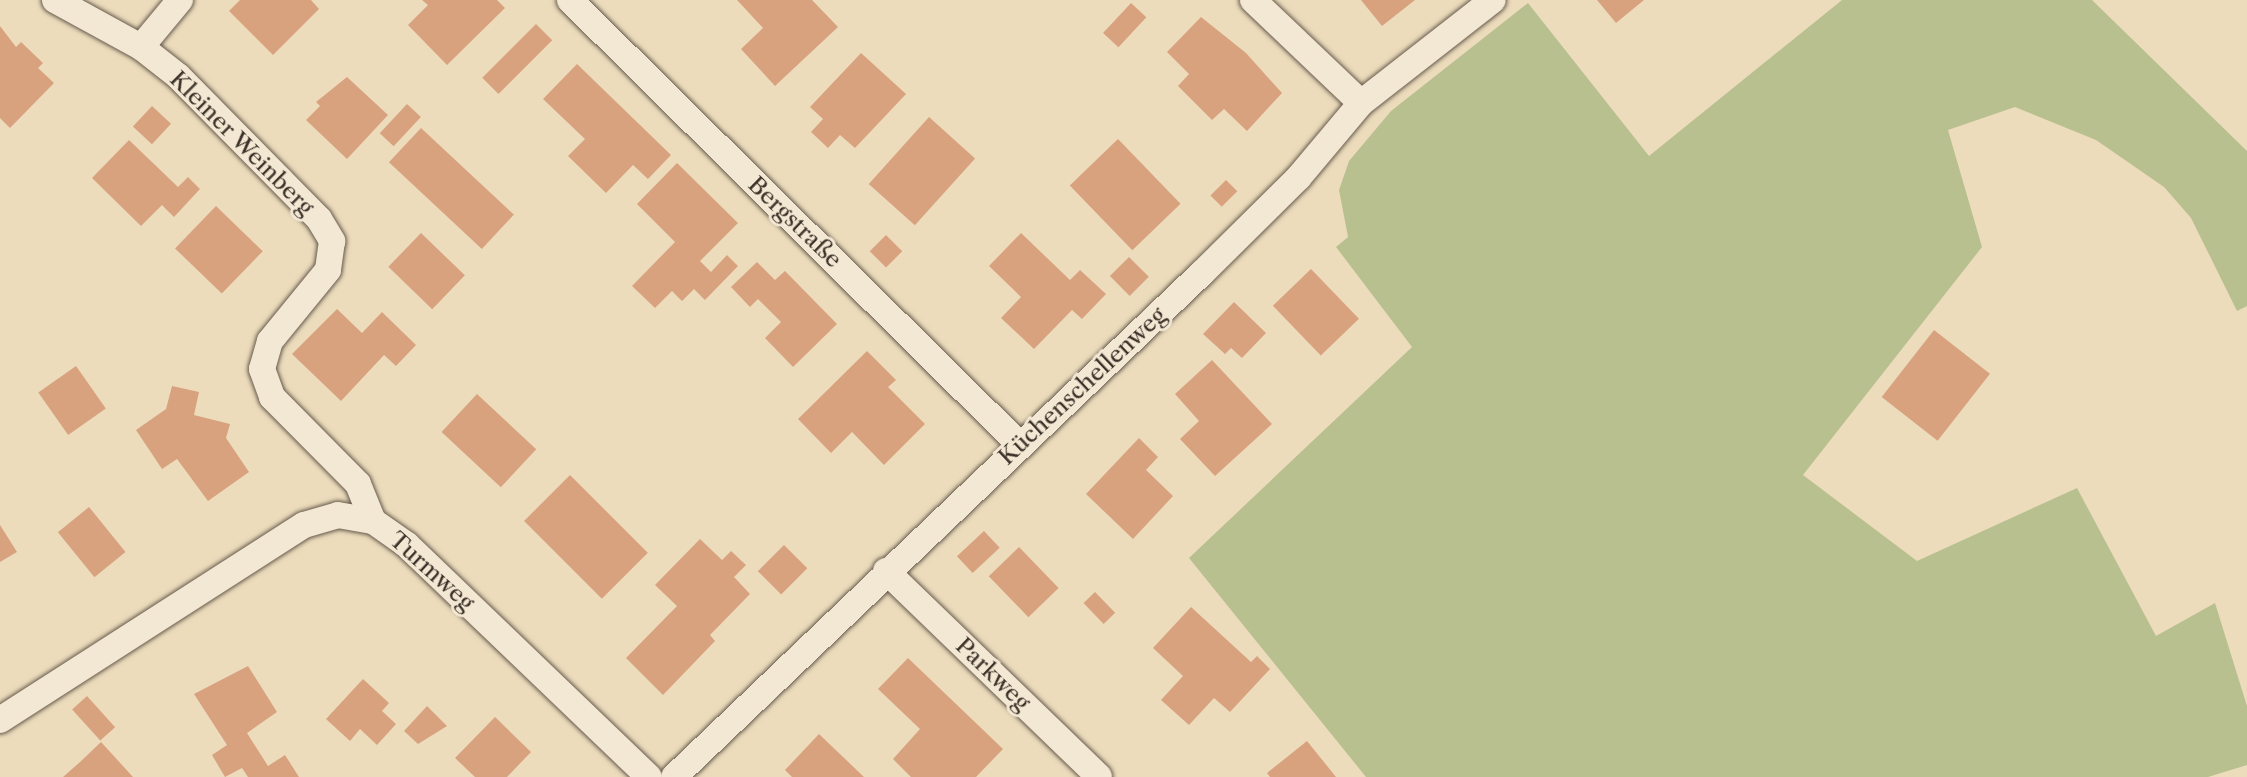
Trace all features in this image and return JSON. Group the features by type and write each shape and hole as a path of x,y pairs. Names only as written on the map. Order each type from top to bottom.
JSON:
{"street":[{"name":"Kleiner Weinberg","path":"55,0 141,47 178,76 298,193 332,241 328,270 270,341 262,369 272,397 358,484 373,521"},
{"path":"141,47 180,0"},
{"name":"Bergstraße","path":"570,0 1020,445"},
{"path":"1253,0 1361,103"},
{"name":"Küchenschellenweg","path":"674,777 1299,177 1361,103 1493,0"},
{"name":"Turmweg","path":"0,720 304,525 338,515 373,521 407,545 649,777"},
{"name":"Parkweg","path":"886,571 1099,777"}],"green space":[{"path":"1842,0 2092,0 2247,151 2247,306 2237,311 2191,218 2164,187 2096,140 2015,107 1948,130 1982,247 1803,475 1917,561 2077,488 2156,636 2215,603 2247,706 2247,765 2208,777 1366,777 1189,558 1412,347 1336,247 1348,237 1339,190 1349,161 1391,111 1528,3 1649,156"}],"building":[{"path":"240,0 311,0 319,9 273,55 229,11"},
{"path":"422,0 497,0 505,8 447,65 408,25 428,5"},
{"path":"737,0 812,0 838,27 775,86 741,49 763,28"},
{"path":"1361,0 1415,0 1382,26"},
{"path":"1597,0 1644,0 1616,23"},
{"path":"1131,3 1146,17 1118,47 1103,33"},
{"path":"1201,17 1246,53 1282,93 1247,131 1224,109 1212,120 1178,86 1189,74 1167,52"},
{"path":"536,24 552,40 499,94 482,78"},
{"path":"0,26 16,47 21,42 43,63 38,68 54,83 10,128 0,118"},
{"path":"861,53 906,94 855,148 840,135 828,148 811,132 823,119 810,107"},
{"path":"577,64 671,155 648,179 633,165 606,193 568,156 585,139 543,99"},
{"path":"347,77 388,115 347,159 306,120 320,106 316,102"},
{"path":"407,104 421,117 394,146 380,133"},
{"path":"152,106 171,124 152,144 133,126"},
{"path":"929,117 975,158 915,225 869,184"},
{"path":"421,128 514,215 482,249 389,162"},
{"path":"1118,139 1181,204 1132,250 1070,186"},
{"path":"129,140 178,187 188,177 200,189 174,217 162,205 141,226 92,178"},
{"path":"677,163 738,223 700,261 711,272 727,255 738,266 705,300 694,289 682,301 672,291 655,308 632,286 675,242 637,204"},
{"path":"1226,180 1237,191 1222,207 1210,196"},
{"path":"216,206 263,251 222,294 175,248"},
{"path":"421,233 465,275 432,309 388,267"},
{"path":"1021,233 1070,280 1080,270 1106,294 1082,319 1072,310 1034,349 1001,318 1021,297 989,266"},
{"path":"886,235 902,251 886,268 870,251"},
{"path":"1129,257 1149,277 1130,296 1110,276"},
{"path":"757,262 775,280 785,271 837,324 793,367 765,338 781,322 758,299 750,307 731,287"},
{"path":"1311,269 1359,319 1321,355 1273,306"},
{"path":"1234,302 1266,333 1242,358 1231,348 1225,354 1203,334"},
{"path":"337,309 362,333 382,312 416,345 396,366 384,355 341,401 292,354"},
{"path":"1934,330 1990,374 1938,441 1882,397"},
{"path":"867,351 896,380 888,387 925,424 884,465 852,432 831,453 798,419"},
{"path":"1212,360 1272,424 1215,476 1180,439 1199,421 1175,394"},
{"path":"76,366 106,409 68,435 38,392"},
{"path":"172,386 199,392 194,415 230,424 226,438 249,472 208,501 177,459 162,469 136,430 166,409"},
{"path":"477,394 536,449 501,487 442,432"},
{"path":"1139,438 1158,457 1146,470 1173,496 1133,539 1086,494"},
{"path":"570,475 648,553 602,599 524,521"},
{"path":"89,507 126,552 94,577 58,532"},
{"path":"0,525 17,552 0,562"},
{"path":"984,531 1000,548 973,573 957,556"},
{"path":"700,539 722,560 731,551 746,565 734,577 750,594 710,635 715,641 663,695 626,658 677,606 655,585"},
{"path":"784,545 807,568 781,594 758,571"},
{"path":"1019,547 1059,588 1028,617 989,576"},
{"path":"1095,592 1115,613 1104,624 1083,603"},
{"path":"1191,607 1251,662 1257,656 1270,669 1230,712 1214,698 1189,725 1161,700 1183,676 1153,648"},
{"path":"908,658 1003,749 976,777 911,777 893,759 920,729 878,689"},
{"path":"248,666 277,712 247,733 268,766 285,755 299,777 248,777 242,768 225,777 212,755 227,745 194,694"},
{"path":"363,679 389,703 382,711 396,724 377,745 360,729 350,741 326,719"},
{"path":"87,696 115,727 100,741 72,709"},
{"path":"427,706 447,726 418,744 404,731"},
{"path":"495,717 531,752 507,777 475,777 455,758"},
{"path":"819,734 864,777 792,777 785,770"},
{"path":"1307,741 1336,777 1270,777 1267,773"},
{"path":"101,742 133,777 63,777 80,762"}]}
